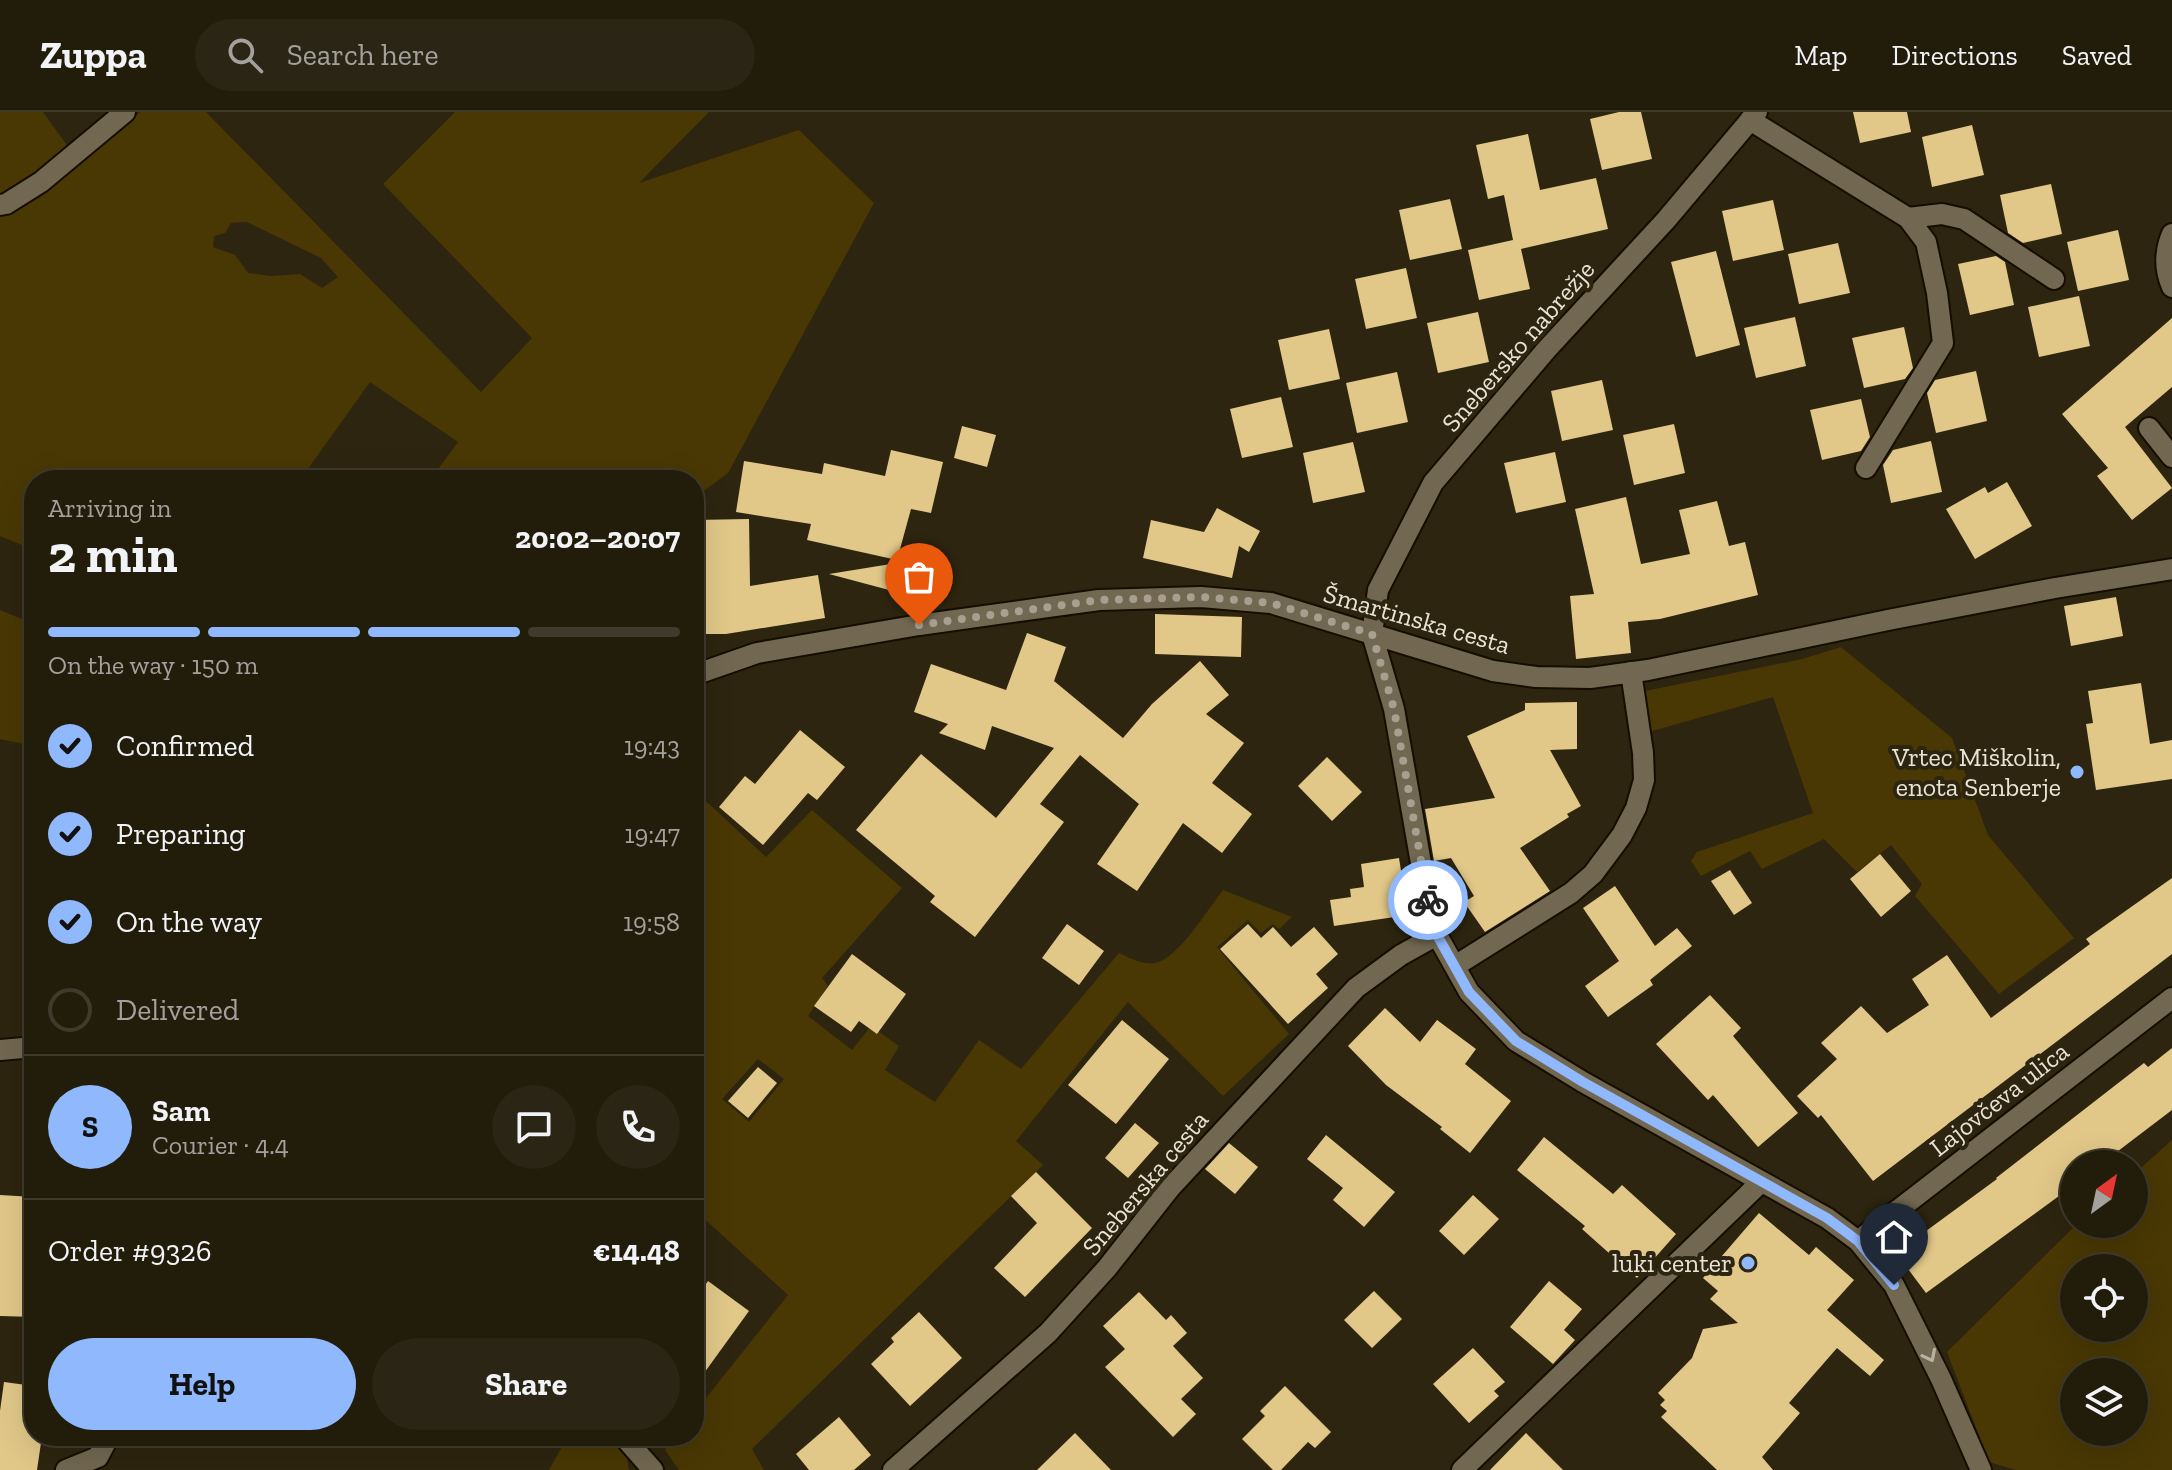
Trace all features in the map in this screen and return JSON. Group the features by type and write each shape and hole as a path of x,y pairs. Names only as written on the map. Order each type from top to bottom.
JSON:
{"street":[{"path":"0,205 41,182 125,112"},
{"name":"Snebersko nabrežje","path":"1372,634 1378,590 1433,483 1547,349 1666,220 1754,116 1908,218 1926,242 1943,343 1866,468"},
{"path":"1908,218 1942,214 1964,219 2054,279"},
{"path":"2172,234 2166,247 2165,271 2172,287"},
{"path":"2149,428 2172,457"},
{"name":"Šmartinska cesta","path":"704,672 757,653 919,625 1099,600 1201,597 1271,603 1493,671 1576,678 1631,672 2040,591 2172,569"},
{"path":"1372,634 1394,709 1429,909 1437,935 1469,992 1516,1041 1760,1183 1827,1218 1858,1241 1894,1285 1941,1379 1981,1470"},
{"path":"1455,966 1571,893 1593,874 1622,835 1636,808 1644,780 1631,672"},
{"name":"Sneberska cesta","path":"893,1470 1048,1333 1107,1268 1170,1188 1356,988 1401,955 1437,935"},
{"name":"Lajovčeva ulica","path":"1858,1241 2172,998"},
{"path":"0,1050 24,1048"},
{"path":"1462,1470 1760,1183"},
{"path":"66,1470 98,1457 104,1446"},
{"path":"632,1446 653,1470"}],"shaded area":[{"path":"0,112 43,112 69,148 44,168 0,195"},
{"path":"140,112 206,112 481,392 532,338 383,184 455,112 709,112 639,183 799,130 874,203 728,473 704,491 704,470 437,470 458,442 370,382 307,470 24,470 24,546 0,536 0,214 37,196","holes":["247,222 321,258 338,277 322,288 300,274 271,276 248,273 235,255 213,247 214,236 225,233 231,223"]},
{"path":"0,610 24,620 24,744 0,739"},
{"path":"1841,647 1952,738 1988,835 2074,938 1999,994 1915,896 1922,884 1891,845 1857,872 1824,839 1762,869 1750,851 1701,876 1691,861 1697,852 1813,813 1773,697 1652,731 1645,691 1802,659"},
{"path":"707,802 766,857 812,810 902,888 822,978 828,986 808,1016 852,1050 871,1026 899,1046 885,1070 935,1102 979,1040 1021,1069 1119,953 1145,963 1164,959 1183,943 1223,890 1292,917 1279,929 1273,924 1261,933 1248,920 1217,947 1289,1034 1223,1096 1128,1002 1016,1141 1043,1165 752,1449 764,1470 679,1470 665,1450 668,1446 704,1446 704,1400 788,1295 704,1218 704,805","holes":["758,1059 784,1079 749,1122 722,1099"]},
{"path":"2172,1140 2172,1470 2016,1470 1989,1462 1947,1352 2063,1238 2148,1238 2148,1161"},
{"path":"562,1446 631,1446 627,1459 629,1470 549,1470"}],"building":[{"path":"1619,112 1641,112 1652,159 1602,170 1590,119"},
{"path":"1853,112 1907,112 1911,132 1860,143"},
{"path":"1972,125 1984,175 1932,187 1922,137"},
{"path":"1528,134 1540,190 1596,178 1608,229 1521,249 1530,289 1479,300 1468,250 1513,240 1504,195 1488,199 1476,145"},
{"path":"2051,184 2062,234 2023,243 2008,233 2000,195"},
{"path":"1450,199 1462,249 1410,260 1399,210"},
{"path":"1773,200 1784,250 1733,261 1722,211"},
{"path":"2118,230 2129,280 2078,291 2067,242"},
{"path":"1838,243 1850,293 1799,304 1788,254"},
{"path":"1716,251 1740,345 1696,357 1671,262"},
{"path":"1996,256 2005,262 2014,305 1970,315 1958,264"},
{"path":"1406,268 1417,318 1366,329 1355,279"},
{"path":"2079,296 2090,346 2039,357 2028,307"},
{"path":"1478,312 1489,362 1438,373 1427,323"},
{"path":"1795,317 1806,366 1756,378 1744,328"},
{"path":"2172,318 2172,387 2125,427 2172,488 2132,520 2097,476 2108,468 2062,414"},
{"path":"1904,327 1913,368 1905,379 1864,388 1852,338"},
{"path":"1329,329 1340,379 1289,390 1278,340"},
{"path":"1976,371 1987,421 1936,433 1927,393 1935,380"},
{"path":"1397,372 1408,422 1357,433 1346,383"},
{"path":"1602,380 1613,430 1562,441 1551,391"},
{"path":"1281,397 1293,447 1242,458 1230,409"},
{"path":"1861,399 1870,437 1861,451 1822,460 1810,410"},
{"path":"1674,424 1685,473 1634,485 1623,435"},
{"path":"962,426 996,435 987,467 954,458"},
{"path":"1931,441 1942,492 1891,503 1883,465 1893,450"},
{"path":"1353,442 1365,492 1313,503 1303,453"},
{"path":"891,450 943,462 931,513 911,509 897,560 807,540 811,524 736,512 744,461 822,474 824,463 885,476"},
{"path":"1555,452 1566,502 1516,513 1504,463"},
{"path":"2007,482 2032,526 1975,559 1946,509 1985,487 1988,493"},
{"path":"1626,497 1641,564 1690,554 1679,510 1717,501 1729,546 1745,542 1758,595 1660,619 1628,622 1631,653 1576,659 1570,596 1594,594 1575,509"},
{"path":"1217,508 1260,531 1249,552 1239,546 1232,578 1143,558 1151,520 1204,532"},
{"path":"749,519 750,586 818,575 825,618 726,634 704,634 704,520"},
{"path":"897,563 889,590 829,574"},
{"path":"2116,597 2123,636 2071,646 2064,606"},
{"path":"1155,614 1242,617 1241,657 1155,654"},
{"path":"1027,633 1066,647 1054,681 1123,738 1152,704 1200,661 1229,695 1206,714 1244,743 1212,783 1252,814 1222,853 1183,823 1137,891 1097,864 1139,804 1080,755 1040,804 1064,822 975,937 930,902 935,896 856,830 921,754 996,818 1054,748 992,726 985,750 939,733 948,724 914,712 931,664 1006,690"},
{"path":"2141,683 2150,744 2172,740 2172,779 2096,790 2086,724 2093,723 2088,691"},
{"path":"1577,702 1577,749 1550,750 1581,806 1520,848 1550,891 1485,932 1464,902 1474,896 1451,858 1434,861 1425,809 1495,798 1467,736 1525,710 1525,703"},
{"path":"800,730 845,767 817,800 808,793 763,845 719,807 745,776 755,784"},
{"path":"1327,757 1362,792 1332,821 1298,786"},
{"path":"1880,854 1911,891 1881,917 1850,879"},
{"path":"1399,858 1408,915 1334,926 1330,900 1351,897 1350,889 1364,887 1361,864"},
{"path":"1730,870 1752,903 1734,915 1711,881"},
{"path":"2172,878 2172,954 1873,1181 1821,1115 1818,1118 1797,1096 1837,1059 1821,1043 1861,1006 1887,1033 1929,1005 1912,979 1947,955 1991,1018 2090,944 2086,939"},
{"path":"1615,886 1655,946 1677,928 1692,946 1650,980 1653,985 1608,1017 1585,986 1619,961 1583,908"},
{"path":"1067,924 1104,951 1079,985 1042,958"},
{"path":"1248,924 1261,938 1273,927 1291,947 1314,927 1338,954 1316,974 1328,988 1288,1024 1220,949"},
{"path":"852,954 906,994 877,1034 859,1021 851,1032 814,1006"},
{"path":"1710,995 1741,1028 1733,1036 1798,1113 1758,1147 1713,1095 1708,1100 1656,1044"},
{"path":"1385,1008 1420,1042 1437,1020 1476,1049 1465,1064 1511,1101 1470,1153 1440,1129 1442,1127 1386,1085 1348,1046"},
{"path":"1122,1020 1169,1059 1116,1124 1068,1085"},
{"path":"2172,1048 2172,1110 2119,1150 2060,1150 2060,1195 1926,1293 1896,1253 1997,1179 2144,1063 2148,1067"},
{"path":"758,1067 777,1083 748,1118 728,1101"},
{"path":"1135,1123 1159,1143 1128,1178 1105,1158"},
{"path":"1326,1135 1395,1192 1364,1227 1333,1200 1343,1188 1307,1159"},
{"path":"1544,1137 1613,1194 1622,1185 1676,1234 1637,1278 1582,1229 1585,1226 1517,1170"},
{"path":"1229,1143 1258,1167 1235,1194 1205,1169"},
{"path":"1036,1172 1092,1228 1025,1297 994,1268 1037,1223 1011,1196"},
{"path":"0,1195 24,1196 24,1317 0,1316"},
{"path":"1473,1195 1499,1219 1464,1255 1439,1231"},
{"path":"1759,1213 1809,1255 1816,1247 1854,1280 1827,1310 1884,1360 1870,1376 1837,1348 1789,1403 1800,1413 1762,1457 1773,1470 1717,1470 1661,1417 1667,1411 1660,1405 1665,1400 1658,1393 1692,1358 1703,1329 1738,1323 1710,1299 1718,1291 1703,1278"},
{"path":"708,1281 749,1311 704,1373 704,1287"},
{"path":"1549,1281 1582,1309 1564,1330 1575,1340 1553,1364 1510,1327"},
{"path":"1374,1291 1402,1319 1372,1348 1344,1320"},
{"path":"1139,1292 1166,1320 1171,1315 1187,1333 1173,1346 1203,1378 1181,1399 1196,1414 1173,1437 1105,1367 1125,1349 1103,1326"},
{"path":"919,1312 962,1358 910,1406 871,1364 894,1342 891,1338"},
{"path":"1473,1348 1505,1382 1494,1391 1499,1396 1469,1423 1433,1384"},
{"path":"4,1382 24,1385 24,1446 41,1446 37,1470 0,1470 0,1411"},
{"path":"1285,1386 1331,1432 1315,1448 1308,1442 1281,1470 1273,1470 1242,1439 1265,1416 1260,1411"},
{"path":"839,1417 871,1455 854,1470 809,1470 796,1454"},
{"path":"1075,1433 1111,1470 1037,1470"},
{"path":"1526,1433 1563,1470 1490,1470"}],"way so far":[{"path":"919,625 1099,600 1201,597 1271,603 1372,634 1394,709 1428,900"}],"place":[{"name":"Vrtec Miškolin, enota Senberje","path":"2077,772"},
{"name":"luki center","path":"1748,1263"}],"route":[{"path":"1428,900 1437,935 1469,992 1516,1041 1760,1183 1827,1218 1858,1241 1894,1285"}]}
